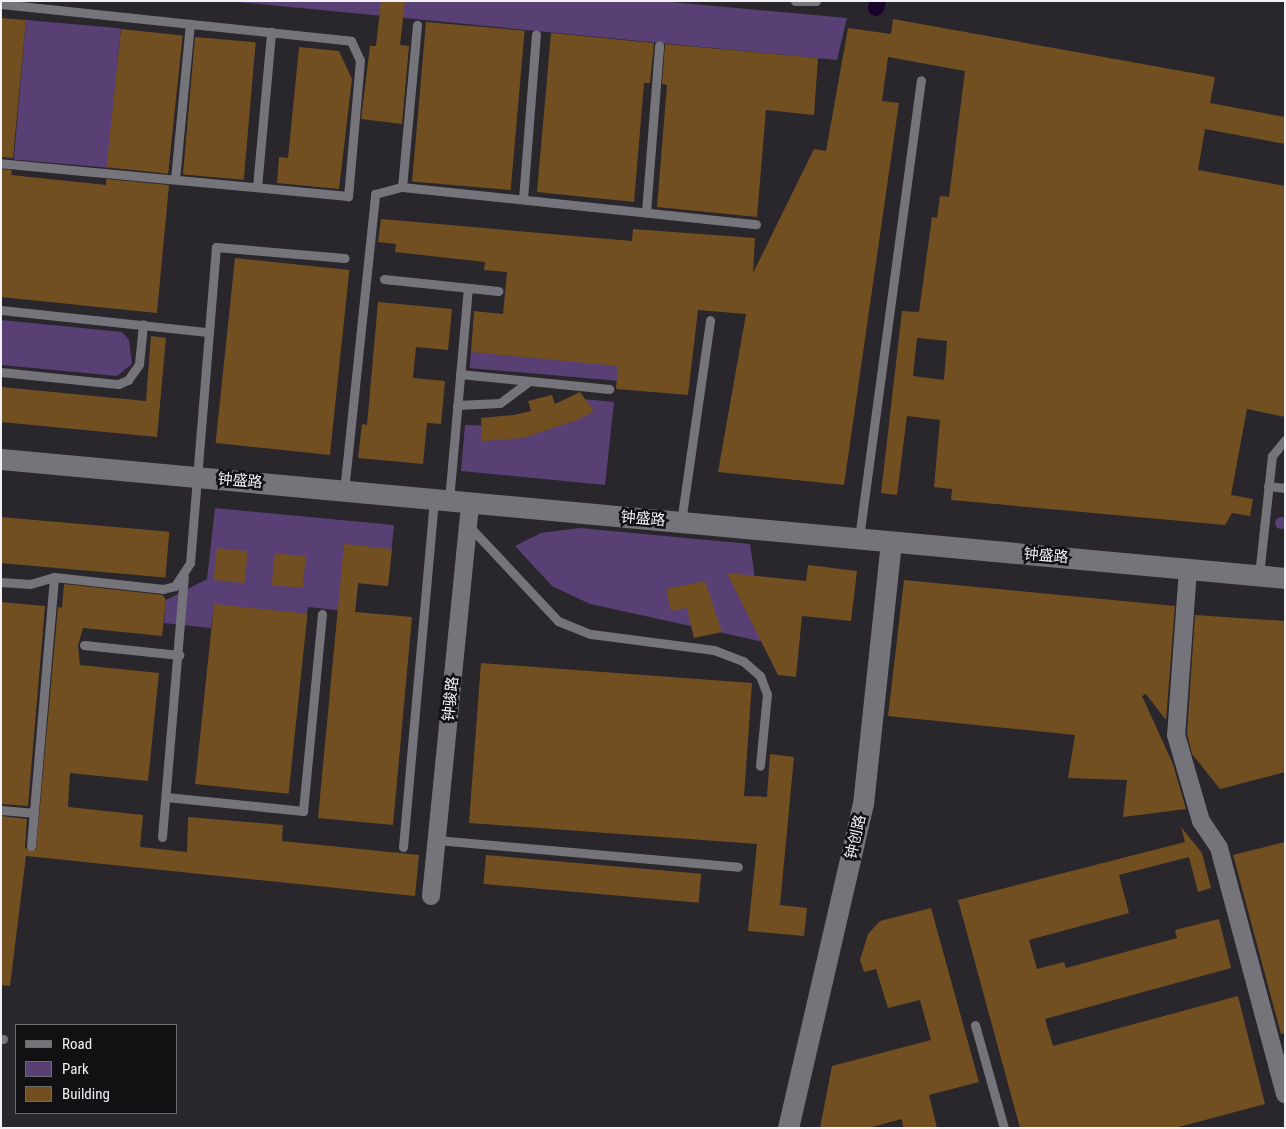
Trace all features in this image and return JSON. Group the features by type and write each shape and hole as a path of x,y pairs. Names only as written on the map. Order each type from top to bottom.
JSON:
{"street":[{"name":"钟盛路","path":"1,459 1285,578"},
{"name":"钟骏路","path":"431,896 470,502"},
{"name":"钟创路","path":"788,1128 863,804 891,542"},
{"path":"1188,569 1176,735 1201,821 1219,848 1285,1094"}],"lane":[{"path":"795,1 816,1"},
{"path":"1,4 351,40 358,48 348,196 1,163"},
{"path":"175,179 190,24"},
{"path":"402,187 417,26"},
{"path":"257,187 272,32"},
{"path":"523,199 536,35"},
{"path":"646,212 659,46"},
{"path":"859,539 921,80"},
{"path":"344,491 371,200 383,189 402,187 756,224"},
{"path":"162,836 179,655 184,577 190,563 216,246 345,258"},
{"path":"384,279 498,291"},
{"path":"403,847 441,500 457,405 468,288"},
{"path":"1,310 208,332"},
{"path":"681,522 710,320"},
{"path":"1,372 118,384 128,380 139,364 143,324"},
{"path":"460,374 609,389"},
{"path":"457,405 500,403 529,381"},
{"path":"1259,576 1272,456 1285,440"},
{"path":"1268,486 1285,488"},
{"path":"468,525 494,547 558,621 591,634 714,650 743,661 760,676 767,694 760,766"},
{"path":"1,582 30,584 54,577 163,589 184,577"},
{"path":"30,846 54,577"},
{"path":"166,798 302,811 322,614"},
{"path":"84,645 179,655"},
{"path":"1,810 33,813"},
{"path":"437,840 738,867"},
{"path":"975,1025 1004,1128"}],"green space":[{"path":"227,1 660,1 847,18 837,60"},
{"path":"26,20 121,28 108,168 14,159"},
{"path":"1,320 122,332 129,340 132,364 117,376 1,365"},
{"path":"471,352 618,365 617,381 470,368"},
{"path":"583,399 614,402 605,485 461,471 465,425 499,426"},
{"path":"215,508 394,525 388,586 358,583 355,612 308,607 307,614 214,605 211,628 164,623 166,600 207,579"},
{"path":"1279,517 1283,517 1287,523 1283,529 1279,529 1275,525 1275,521"},
{"path":"580,528 750,544 764,642 590,604 552,586 515,546 541,533"}],"building":[{"path":"381,1 405,1 400,45 409,46 402,124 361,119 370,46 376,46"},
{"path":"1,18 26,20 13,158 1,157"},
{"path":"893,19 1215,77 1210,103 1285,117 1285,144 1205,129 1198,170 1285,186 1285,417 1247,409 1231,495 1253,499 1250,516 1232,513 1225,525 951,500 952,489 934,487 940,420 907,416 897,495 881,493 902,311 919,312 932,217 937,218 940,196 949,197 965,71 888,57 882,101 899,103 844,485 718,472 746,314 698,310 688,395 616,389 618,366 471,352 474,311 503,314 507,272 484,270 485,262 395,252 396,244 378,242 381,219 632,241 633,229 755,238 753,273 814,149 826,151 848,28 891,34","holes":["917,338 947,341 944,380 913,376"]},
{"path":"426,22 525,31 511,190 412,181"},
{"path":"121,29 183,35 168,174 106,167"},
{"path":"551,33 654,43 650,83 644,83 634,202 537,192"},
{"path":"195,37 256,42 244,180 183,174"},
{"path":"665,44 818,58 814,115 766,110 757,217 657,207 667,85 662,84"},
{"path":"299,47 339,51 352,79 339,189 277,183 279,157 288,158"},
{"path":"1,169 12,170 11,175 106,185 106,179 169,185 157,313 1,297"},
{"path":"235,258 349,270 330,455 216,443"},
{"path":"378,302 452,309 448,350 416,347 413,378 445,381 441,424 427,423 423,464 358,458 362,424 367,425"},
{"path":"151,336 166,338 157,437 1,422 1,387 146,401"},
{"path":"580,392 594,411 577,420 523,438 482,441 481,418 514,415 531,411 528,401 552,395 555,404"},
{"path":"1,517 169,532 165,578 1,563"},
{"path":"344,544 392,549 388,586 358,583 355,612 412,617 393,825 318,818"},
{"path":"217,548 248,551 244,583 214,580"},
{"path":"275,553 306,556 302,588 272,585"},
{"path":"808,565 857,571 851,621 802,616 796,677 778,675 727,573 806,581"},
{"path":"904,580 1175,606 1166,720 1146,694 1142,696 1173,764 1186,809 1123,817 1127,780 1068,778 1075,735 888,716"},
{"path":"705,581 722,632 694,638 687,608 671,611 666,589"},
{"path":"64,584 163,595 166,600 162,636 83,628 78,645 80,665 159,673 148,781 70,773 68,807 143,815 140,847 187,852 188,817 283,825 282,841 419,855 415,896 26,856 10,986 1,985 1,816 27,819 25,848 36,850 58,607 62,608"},
{"path":"1,602 45,606 28,806 1,804"},
{"path":"214,604 307,614 289,794 195,784"},
{"path":"1195,615 1285,621 1285,772 1220,789 1192,754 1187,734"},
{"path":"481,663 752,683 744,796 767,797 770,754 794,757 780,905 807,908 804,936 748,931 757,844 469,823"},
{"path":"1181,827 1202,853 1211,888 1198,892 1189,857 1119,875 1129,913 1029,940 1037,969 1064,962 1066,968 1177,938 1175,930 1219,919 1231,968 1045,1019 1053,1046 1238,996 1265,1104 1175,1128 1020,1128 958,900 1185,842"},
{"path":"1285,842 1285,1033 1281,1034 1233,855"},
{"path":"486,855 701,874 699,903 483,884"},
{"path":"931,908 979,1082 929,1095 937,1128 903,1128 902,1119 868,1128 820,1128 832,1066 931,1040 920,1000 888,1008 876,969 864,972 860,960 868,934 880,921"}],"waterway":[{"path":"876,8 878,1"}]}
